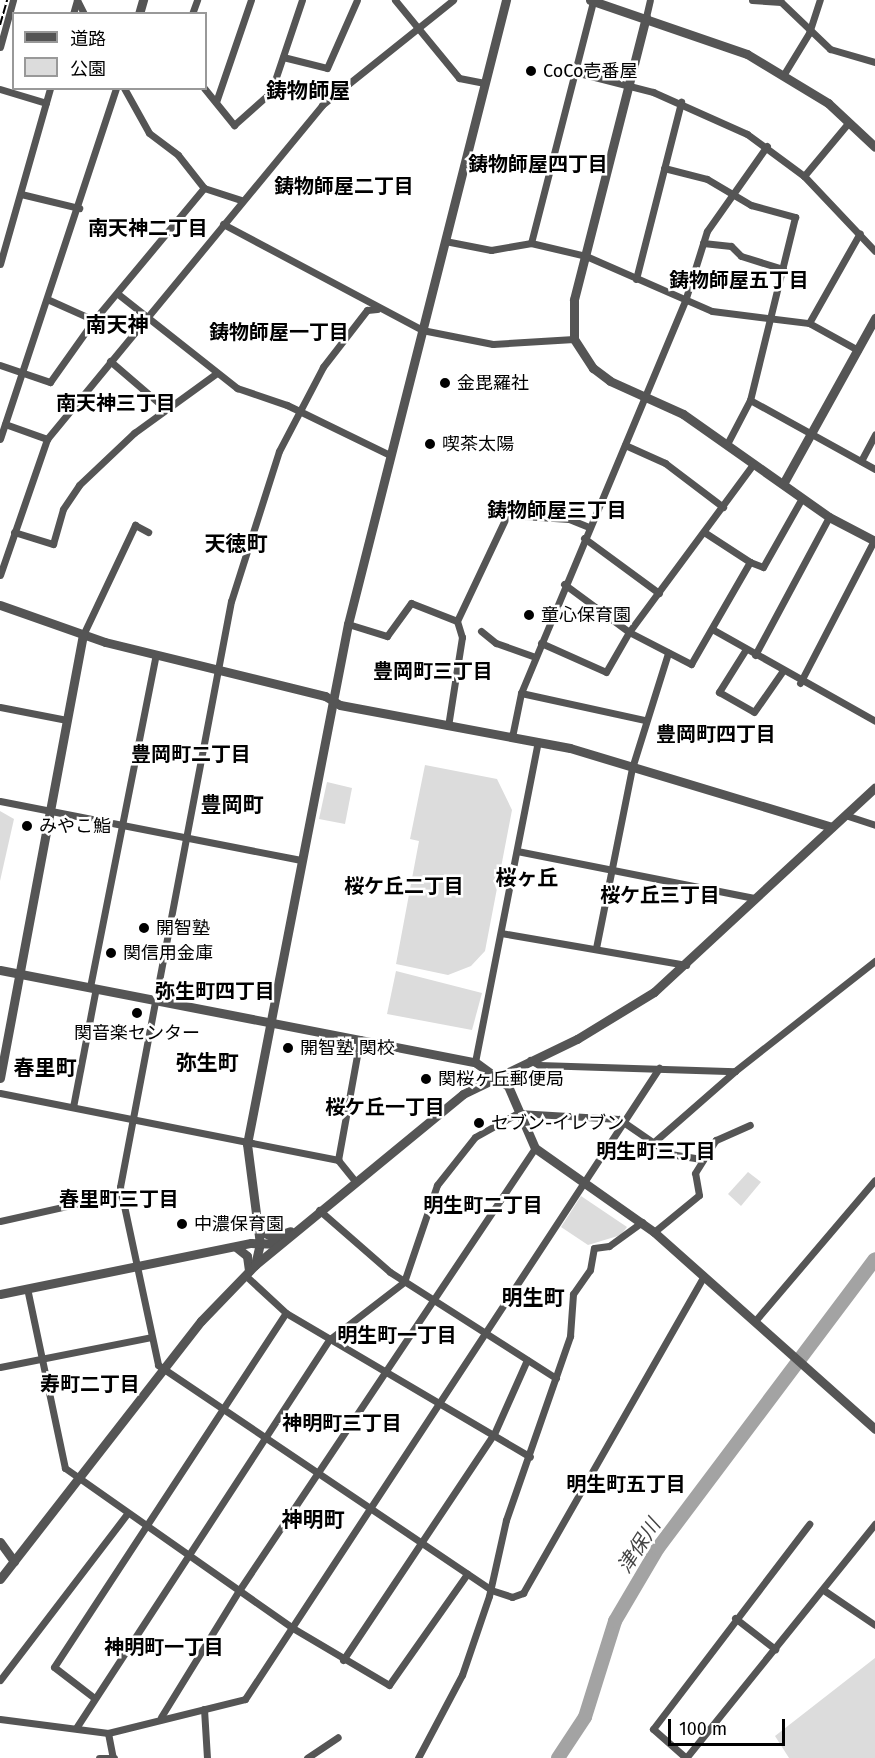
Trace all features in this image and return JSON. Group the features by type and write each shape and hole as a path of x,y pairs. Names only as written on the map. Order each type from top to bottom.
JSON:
{"street":[{"path":"0,47 13,0"},
{"path":"216,102 251,0"},
{"path":"206,90 234,125 271,92 302,0"},
{"path":"283,57 327,68 357,0"},
{"path":"395,0 459,78 485,83"},
{"path":"0,575 47,440 322,105 453,0"},
{"path":"250,1270 259,1230 247,1144 348,624 506,0"},
{"path":"531,243 591,0 710,38 784,74 849,122 875,147"},
{"path":"650,0 574,300 574,339 593,368 727,444 829,517 874,541 800,682"},
{"path":"752,0 781,2 809,33 830,49 875,62"},
{"path":"784,74 809,33 819,0"},
{"path":"575,72 629,85 681,102 767,146 804,176 875,251"},
{"path":"0,89 46,103"},
{"path":"0,264 2,250 21,194 49,90"},
{"path":"0,439 79,208 115,90"},
{"path":"125,90 149,133 178,155 204,188 242,200"},
{"path":"636,279 681,102"},
{"path":"804,176 849,122"},
{"path":"512,738 521,693 564,584 685,301 703,243 733,194 767,146"},
{"path":"664,168 707,179 733,194 795,217 783,269 767,318 750,399 727,444"},
{"path":"0,365 50,382 94,320 204,188"},
{"path":"21,194 79,208"},
{"path":"222,224 335,279 376,309 422,330 493,344 574,339"},
{"path":"809,323 860,233"},
{"path":"445,240 491,250 531,243 585,256 712,311 809,323 858,350"},
{"path":"703,243 731,246 741,256 783,269"},
{"path":"118,294 237,388 299,412 390,455"},
{"path":"48,299 94,320"},
{"path":"376,309 367,310 323,367 279,451 231,601 132,1119 121,1194 151,1337 162,1370 266,1436 491,1590 512,1597 523,1593 704,1276"},
{"path":"783,484 875,318"},
{"path":"110,361 167,410"},
{"path":"14,532 53,544 63,509 79,485 167,410 217,373"},
{"path":"750,399 875,469"},
{"path":"5,424 47,440"},
{"path":"861,460 875,435"},
{"path":"624,445 665,463 723,507"},
{"path":"541,643 606,672 629,632 754,463"},
{"path":"704,532 750,562 763,567 802,498"},
{"path":"448,726 462,637 458,621 507,515 569,519 589,527"},
{"path":"755,655 829,517"},
{"path":"0,1078 83,635 135,525 148,532"},
{"path":"584,538 659,592"},
{"path":"564,584 629,632 691,664 750,562"},
{"path":"348,624 387,636 411,603 458,621"},
{"path":"0,605 83,635 156,655 333,701 448,726 538,742 831,827"},
{"path":"712,629 782,672 874,719"},
{"path":"481,631 496,643 535,657"},
{"path":"746,649 719,692 754,712 782,672"},
{"path":"596,948 632,768 645,720 668,653"},
{"path":"73,1107 122,825 156,655"},
{"path":"521,693 645,720"},
{"path":"0,707 67,720"},
{"path":"475,1062 538,742"},
{"path":"0,1579 162,1370 250,1270 417,1127 495,1075 531,1060 620,1015 686,965 875,787"},
{"path":"0,801 302,860"},
{"path":"845,814 875,825"},
{"path":"517,851 756,898"},
{"path":"501,933 686,965"},
{"path":"654,1142 735,1071 875,961"},
{"path":"0,970 475,1062 508,1086 535,1148 642,1222 875,1429"},
{"path":"338,1160 360,1040"},
{"path":"531,1060 539,1065 735,1071"},
{"path":"0,1719 108,1733 160,1718 245,1699 659,1068"},
{"path":"0,1093 247,1144 338,1160 355,1181"},
{"path":"76,1728 93,1697 330,1339 404,1282 437,1185 475,1137 518,1113 626,1121 670,1154 700,1159"},
{"path":"654,1232 699,1195 695,1173 700,1159 716,1140 750,1125"},
{"path":"160,1718 238,1592 535,1148"},
{"path":"758,1324 875,1180"},
{"path":"0,1221 121,1194"},
{"path":"319,1210 404,1282 556,1378"},
{"path":"418,1758 462,1675 491,1590 506,1520 530,1457 570,1335 573,1294 590,1270 594,1248 609,1246 642,1222"},
{"path":"259,1230 273,1237 297,1229"},
{"path":"0,1294 233,1247 279,1244"},
{"path":"233,1247 247,1256 250,1270 286,1313 530,1457"},
{"path":"27,1288 65,1468 145,1527 291,1628 389,1685 467,1574"},
{"path":"93,1697 55,1674 54,1667 286,1313"},
{"path":"0,1367 151,1337"},
{"path":"343,1660 494,1434 527,1360"},
{"path":"0,1680 127,1514"},
{"path":"809,1524 735,1618 653,1729 686,1758 825,1591 875,1524"},
{"path":"0,1542 14,1561"},
{"path":"825,1591 875,1625"},
{"path":"735,1618 775,1649"},
{"path":"204,1709 207,1758"},
{"path":"99,1758 113,1758 108,1733"},
{"path":"307,1758 338,1737"}],"green space":[{"path":"425,765 497,779 512,810 485,951 471,966 448,975 396,964 419,841 410,839"},
{"path":"327,782 352,788 345,824 319,819"},
{"path":"0,811 14,819 0,881"},
{"path":"396,971 482,993 472,1030 387,1014"},
{"path":"748,1172 761,1182 741,1206 728,1194"},
{"path":"581,1196 627,1227 621,1235 588,1245 561,1227"},
{"path":"875,1658 875,1758 789,1758 775,1736"}],"waterway":[{"name":"津保川","path":"558,1758 585,1717 615,1621 658,1548 875,1259"}],"railway":[{"path":"0,25 7,0"}],"place":[{"name":"CoCo壱番屋","path":"531,71"},
{"name":"金毘羅社","path":"445,383"},
{"name":"喫茶太陽","path":"430,444"},
{"name":"童心保育園","path":"529,615"},
{"name":"みやこ鮨","path":"27,826"},
{"name":"開智塾","path":"144,928"},
{"name":"関信用金庫","path":"111,953"},
{"name":"関音楽センター","path":"137,1013"},
{"name":"開智塾 関校","path":"288,1048"},
{"name":"関桜ヶ丘郵便局","path":"426,1079"},
{"name":"セブン-イレブン","path":"479,1123"},
{"name":"中濃保育園","path":"182,1224"}],"district":[{"name":"鋳物師屋","path":"308,91"},
{"name":"鋳物師屋四丁目","path":"538,164"},
{"name":"鋳物師屋二丁目","path":"344,186"},
{"name":"南天神二丁目","path":"148,228"},
{"name":"鋳物師屋五丁目","path":"739,280"},
{"name":"南天神","path":"117,325"},
{"name":"鋳物師屋一丁目","path":"279,332"},
{"name":"南天神三丁目","path":"116,403"},
{"name":"鋳物師屋三丁目","path":"557,510"},
{"name":"天徳町","path":"236,544"},
{"name":"豊岡町三丁目","path":"433,671"},
{"name":"豊岡町四丁目","path":"716,734"},
{"name":"豊岡町二丁目","path":"191,754"},
{"name":"豊岡町","path":"232,805"},
{"name":"桜ヶ丘","path":"527,878"},
{"name":"桜ケ丘二丁目","path":"404,886"},
{"name":"桜ケ丘三丁目","path":"660,895"},
{"name":"弥生町四丁目","path":"215,991"},
{"name":"弥生町","path":"207,1063"},
{"name":"春里町","path":"45,1068"},
{"name":"桜ケ丘一丁目","path":"385,1107"},
{"name":"明生町三丁目","path":"656,1151"},
{"name":"春里町三丁目","path":"119,1199"},
{"name":"明生町二丁目","path":"483,1205"},
{"name":"明生町","path":"533,1298"},
{"name":"明生町一丁目","path":"397,1335"},
{"name":"寿町二丁目","path":"90,1384"},
{"name":"神明町三丁目","path":"342,1423"},
{"name":"明生町五丁目","path":"626,1484"},
{"name":"神明町","path":"313,1520"},
{"name":"神明町一丁目","path":"164,1647"}]}
